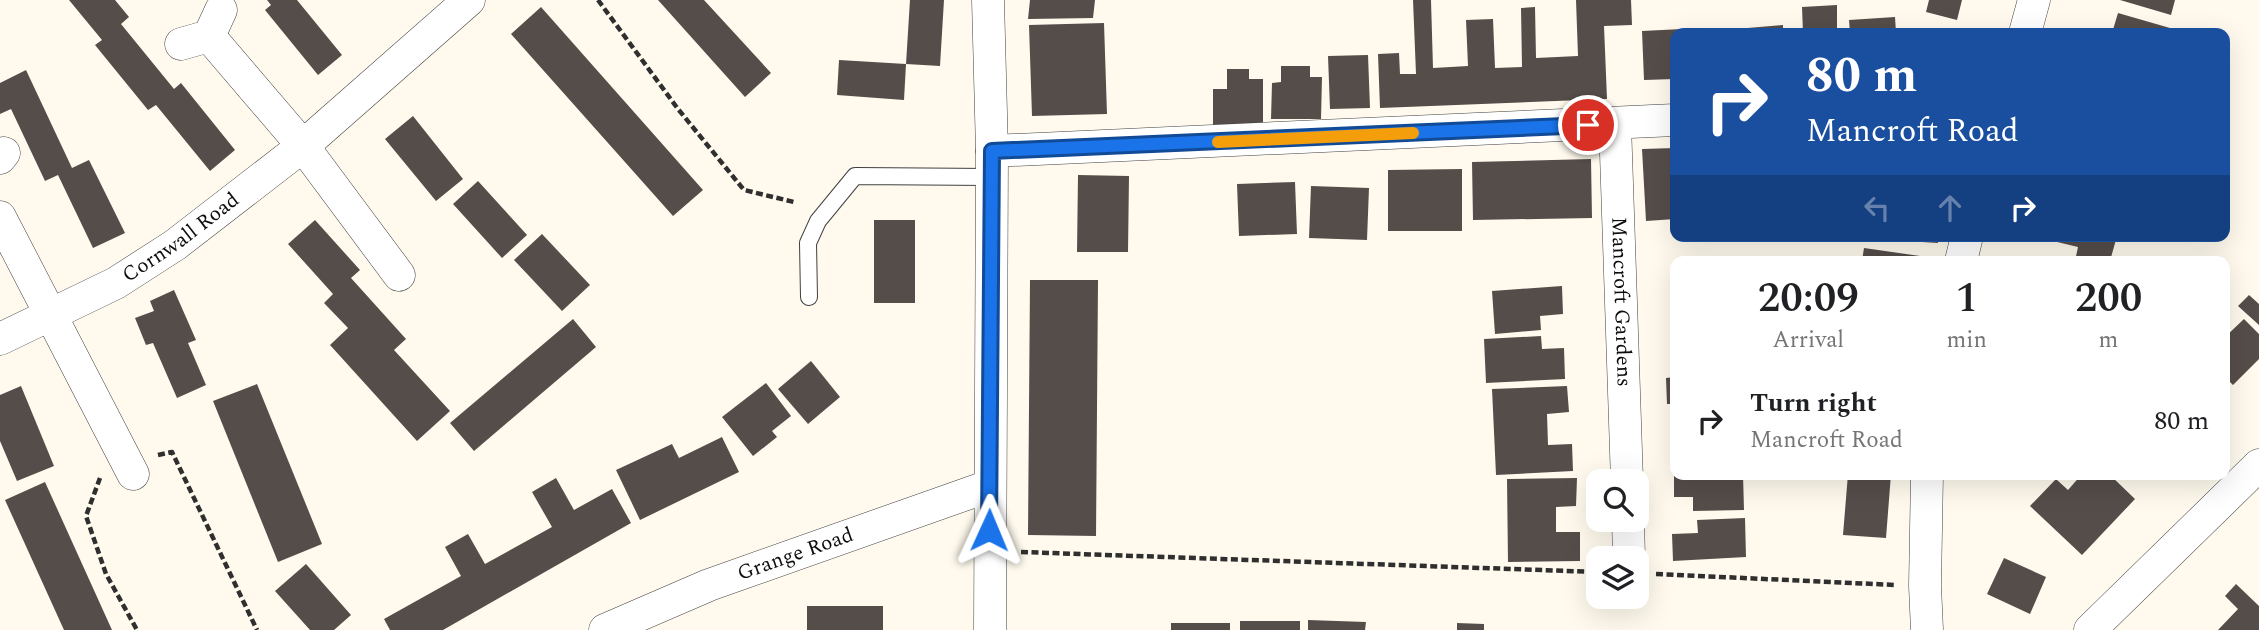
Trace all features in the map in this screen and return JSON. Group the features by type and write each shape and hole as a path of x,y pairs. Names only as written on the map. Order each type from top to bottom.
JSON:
{"street":[{"name":"Cornwall Road","path":"0,339 116,283 174,245 303,146 469,0"},
{"path":"988,0 991,164 988,551 990,630"},
{"path":"2026,28 2034,0"},
{"path":"204,30 303,146 399,275"},
{"path":"991,164 1670,120"},
{"name":"Mancroft Gardens","path":"1615,124 1627,469"},
{"path":"0,217 130,468"},
{"path":"2090,630 2259,465"},
{"path":"1927,480 1927,630"},
{"name":"Grange Road","path":"605,630 709,585 989,486"}],"lane":[{"path":"809,297 808,243 818,221 855,176 991,164"}],"path":[{"path":"598,0 678,108 744,190 794,202"},
{"path":"137,630 106,574 86,516 104,465 130,468 172,452 257,630"},
{"path":"988,551 1586,572"},
{"path":"1649,567 1925,586"}],"building":[{"path":"69,0 115,0 129,17 121,24 174,89 181,83 235,150 210,171 156,105 148,110 95,45 102,40"},
{"path":"267,0 297,0 342,55 318,75 265,10 271,5"},
{"path":"658,0 704,0 771,73 745,97"},
{"path":"910,0 944,0 940,66 906,64"},
{"path":"1030,0 1095,0 1093,18 1028,19"},
{"path":"1413,0 1431,0 1433,68 1468,66 1466,20 1493,19 1495,68 1522,67 1521,8 1535,7 1536,58 1578,56 1576,0 1631,0 1632,25 1604,26 1607,99 1380,108 1378,54 1399,53 1400,74 1416,74"},
{"path":"1929,0 1962,0 1957,20 1926,12"},
{"path":"2120,0 2175,0 2171,15"},
{"path":"1837,5 1837,28 1803,28 1802,7"},
{"path":"541,7 703,190 673,216 511,34"},
{"path":"2118,13 2170,28 2114,28"},
{"path":"1895,17 1896,28 1850,28 1849,20"},
{"path":"1104,23 1107,114 1032,116 1029,25"},
{"path":"1783,25 1783,28 1748,28"},
{"path":"1670,30 1670,79 1644,80 1642,31"},
{"path":"1368,55 1370,108 1330,109 1328,56"},
{"path":"839,60 906,64 904,100 837,95"},
{"path":"1281,66 1310,66 1310,77 1322,77 1321,119 1271,119 1272,83 1281,82"},
{"path":"1227,69 1249,69 1249,79 1263,79 1263,127 1213,127 1213,89 1227,89"},
{"path":"26,70 72,168 89,160 125,233 93,248 58,175 45,181 11,109 0,114 0,83"},
{"path":"413,116 463,179 436,201 385,139"},
{"path":"1670,148 1670,219 1646,221 1642,149"},
{"path":"1591,159 1592,218 1473,220 1472,162"},
{"path":"1462,169 1462,231 1388,231 1388,170"},
{"path":"1078,175 1129,176 1128,252 1077,252"},
{"path":"478,181 527,235 502,258 453,204"},
{"path":"1295,182 1297,234 1239,236 1237,184"},
{"path":"1311,186 1369,188 1367,240 1309,238"},
{"path":"315,220 360,270 351,278 406,339 394,350 450,411 417,441 330,345 348,328 324,303 333,294 288,244"},
{"path":"874,220 915,220 915,303 874,303"},
{"path":"542,234 590,285 562,311 514,260"},
{"path":"2057,242 2115,242 2111,256 2076,256 2078,247"},
{"path":"1864,248 1920,256 1863,256"},
{"path":"1030,280 1098,280 1096,536 1028,535"},
{"path":"1562,286 1563,314 1540,316 1541,330 1495,334 1492,291"},
{"path":"174,290 196,340 188,343 206,385 177,398 153,343 146,345 135,318 154,311 150,301"},
{"path":"2249,295 2259,304 2259,325 2238,306"},
{"path":"573,319 596,347 474,451 450,423"},
{"path":"2244,319 2259,334 2259,359 2233,385 2230,382 2230,332"},
{"path":"1541,336 1542,349 1564,348 1565,379 1486,383 1484,339"},
{"path":"811,361 840,397 808,424 778,389"},
{"path":"1666,378 1670,378 1670,404 1667,404"},
{"path":"766,383 791,416 772,431 777,437 753,456 722,417"},
{"path":"257,384 322,544 278,562 213,401"},
{"path":"21,386 54,466 17,481 0,441 0,395"},
{"path":"1567,386 1569,412 1547,414 1548,445 1572,444 1573,471 1496,475 1492,389"},
{"path":"722,437 739,472 640,520 616,470 672,444 679,458"},
{"path":"556,478 574,510 612,489 631,523 443,630 390,630 384,619 461,576 445,547 468,534 485,564 552,527 532,492"},
{"path":"1577,478 1576,506 1556,507 1556,532 1580,532 1580,561 1508,562 1507,479"},
{"path":"1674,480 1743,480 1744,510 1693,511 1693,497 1674,497"},
{"path":"1848,480 1891,480 1886,538 1843,535"},
{"path":"2055,480 2068,490 2077,480 2115,480 2135,499 2082,555 2030,506"},
{"path":"45,482 112,630 64,630 5,500"},
{"path":"1745,518 1746,557 1673,561 1672,534 1698,533 1697,520"},
{"path":"2004,558 2046,577 2030,614 1987,594"},
{"path":"306,564 351,615 334,630 310,630 275,591"},
{"path":"2236,584 2259,606 2259,630 2218,630 2238,609 2225,596"},
{"path":"807,606 883,606 883,630 807,630"},
{"path":"1308,620 1366,622 1365,630 1308,630"},
{"path":"1240,621 1300,621 1300,630 1240,630"},
{"path":"1171,623 1230,623 1230,630 1171,630"},
{"path":"1457,623 1484,624 1484,630 1457,630"}],"slow traffic":[{"path":"1218,142 1413,133"}],"route":[{"path":"989,530 992,151 1588,125"}]}
